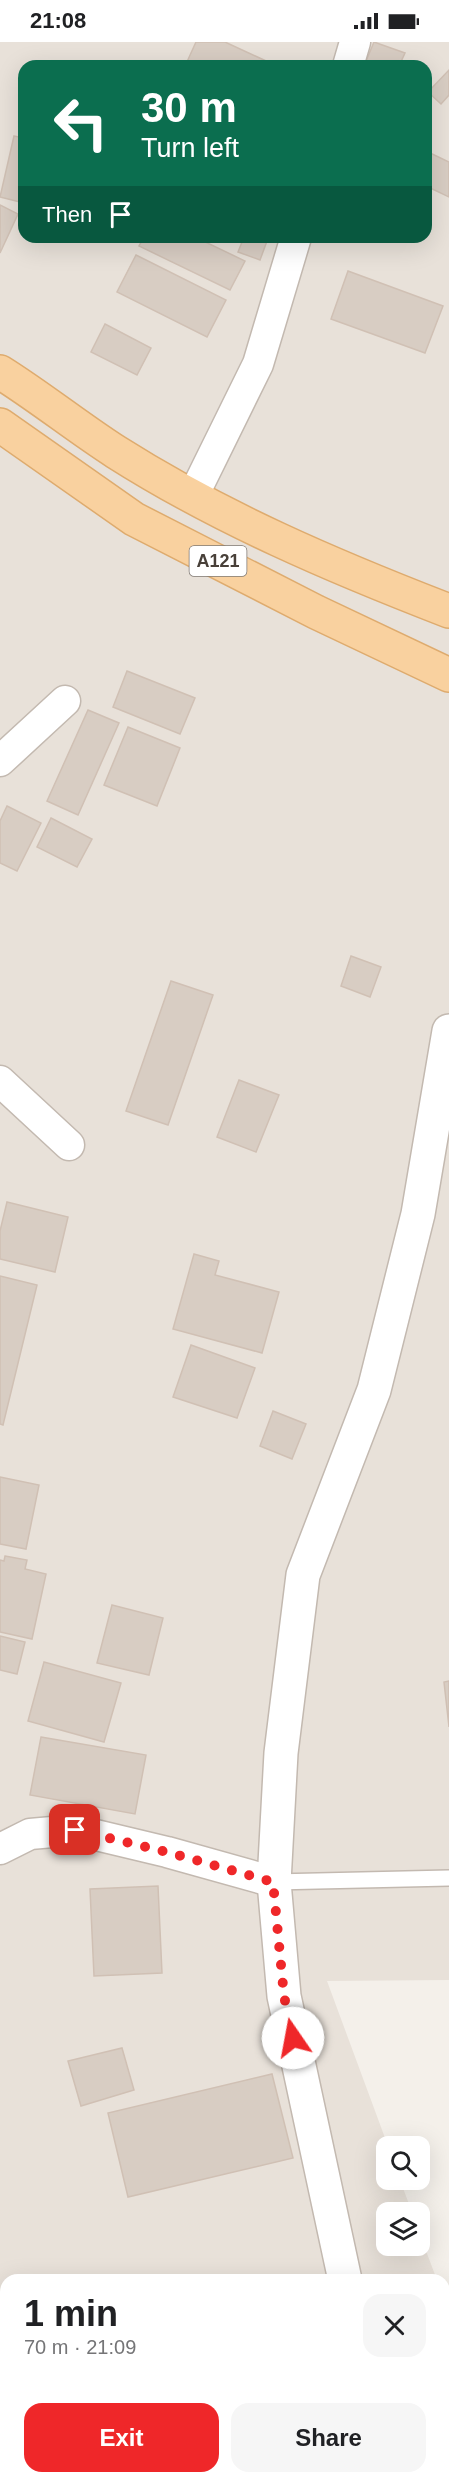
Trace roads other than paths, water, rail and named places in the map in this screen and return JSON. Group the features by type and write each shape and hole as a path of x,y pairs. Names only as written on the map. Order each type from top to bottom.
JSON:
{"main road":[{"name":"A121","path":"0,372 116,452 193,496 349,573 449,611"},
{"name":"A121","path":"0,424 134,519 316,612 449,675"}],"street":[{"path":"350,60 355,42"},
{"path":"193,496 258,364 294,243"},
{"path":"0,761 65,701"},
{"path":"344,2274 284,1996 273,1882 281,1754 303,1575 374,1390 418,1214 449,1031"},
{"path":"0,1081 69,1145"},
{"path":"0,1848 30,1834 75,1830 167,1852 273,1882"}],"lane":[{"path":"273,1882 449,1878"}]}
